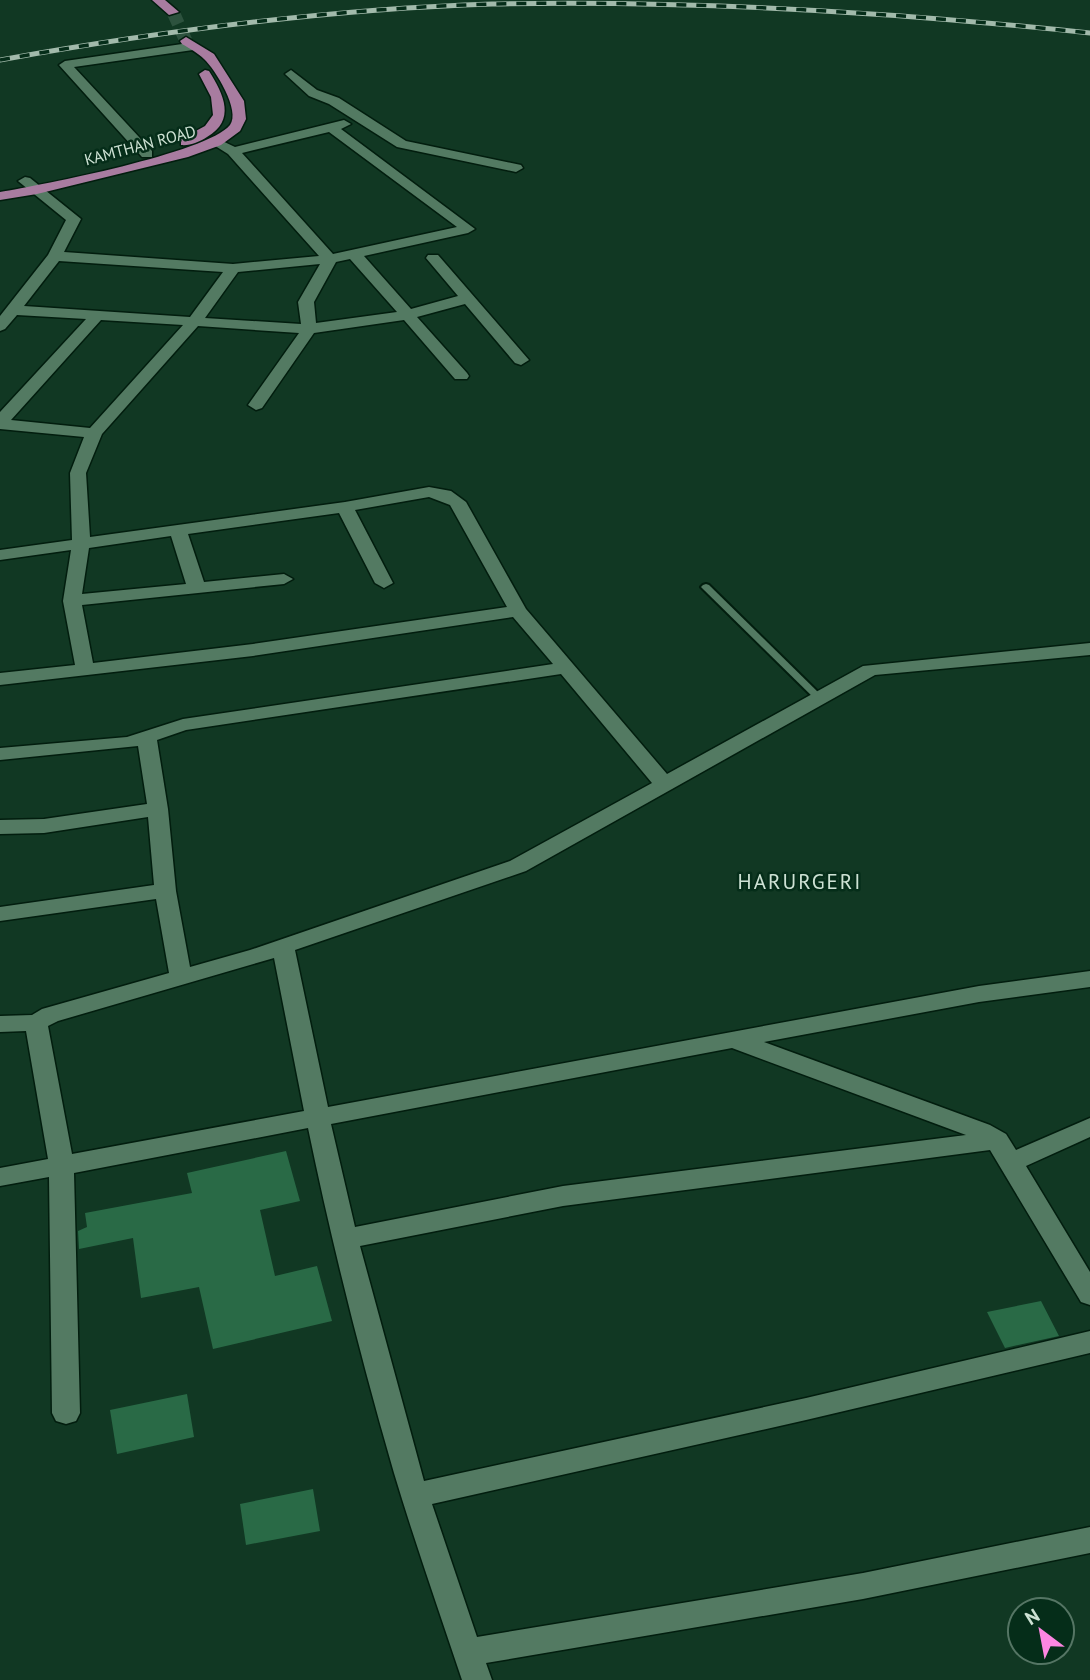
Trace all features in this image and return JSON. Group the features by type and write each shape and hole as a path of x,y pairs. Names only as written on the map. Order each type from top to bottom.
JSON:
{"main road":[{"path":"159,0 173,12 171,0"},
{"name":"KAMTHAN ROAD","path":"0,186 31,185 190,151 216,142 235,128 240,118 239,101 210,57 186,41 219,98 221,115 215,124 199,136 177,145 31,185 0,196"},
{"path":"177,145 190,151"}],"street":[{"path":"147,154 65,65 189,47"},
{"path":"291,74 313,93 334,100 401,144 450,152 516,168"},
{"path":"233,151 364,119"},
{"path":"55,256 233,268 330,259 468,229 331,127"},
{"path":"216,142 233,151 330,259"},
{"path":"0,326 16,310 55,256 75,219 31,185"},
{"path":"354,254 461,376"},
{"path":"433,258 521,360"},
{"path":"256,405 309,329 306,302 330,259"},
{"path":"85,668 72,601 81,543 78,473 94,433 194,322 233,268"},
{"path":"16,310 309,329 407,315 468,298"},
{"path":"0,423 96,317"},
{"path":"0,423 94,433"},
{"path":"0,555 345,507 429,492 445,495 457,502 518,611 665,785"},
{"path":"345,507 384,583"},
{"path":"178,530 197,588"},
{"path":"72,601 284,579"},
{"path":"0,679 253,650 518,611"},
{"path":"0,1024 36,1023 50,1015 283,946 517,866 870,670 1090,649"},
{"path":"0,754 128,743 183,725 566,668"},
{"path":"147,737 158,809 165,891 181,976"},
{"path":"0,827 44,826 158,809"},
{"path":"0,914 165,891"},
{"path":"283,946 316,1120 373,1350 415,1494 477,1680"},
{"path":"0,1177 979,994 1090,979"},
{"path":"36,1023 61,1164 66,1413"},
{"path":"733,1040 981,1131 997,1140 1090,1295"},
{"path":"1012,1162 1090,1127"},
{"path":"345,1238 563,1196 997,1140"},
{"path":"415,1494 806,1409 1090,1342"},
{"path":"468,1652 863,1586 1090,1541"}],"lane":[{"path":"706,587 820,699"}],"building":[{"path":"286,1151 300,1201 260,1210 275,1276 317,1266 332,1321 213,1349 199,1287 141,1298 133,1238 79,1249 78,1231 87,1227 85,1213 192,1193 187,1173"},
{"path":"1041,1301 1059,1336 1005,1348 987,1312"},
{"path":"187,1394 194,1437 117,1454 110,1410"},
{"path":"313,1489 320,1531 246,1545 240,1504"}],"tunnel":[{"path":"173,12 186,41"}],"railway":[{"path":"0,60 244,23 368,11 492,4 642,4 791,9 1090,33"}],"district":[{"name":"HARURGERI","path":"800,881"}]}
